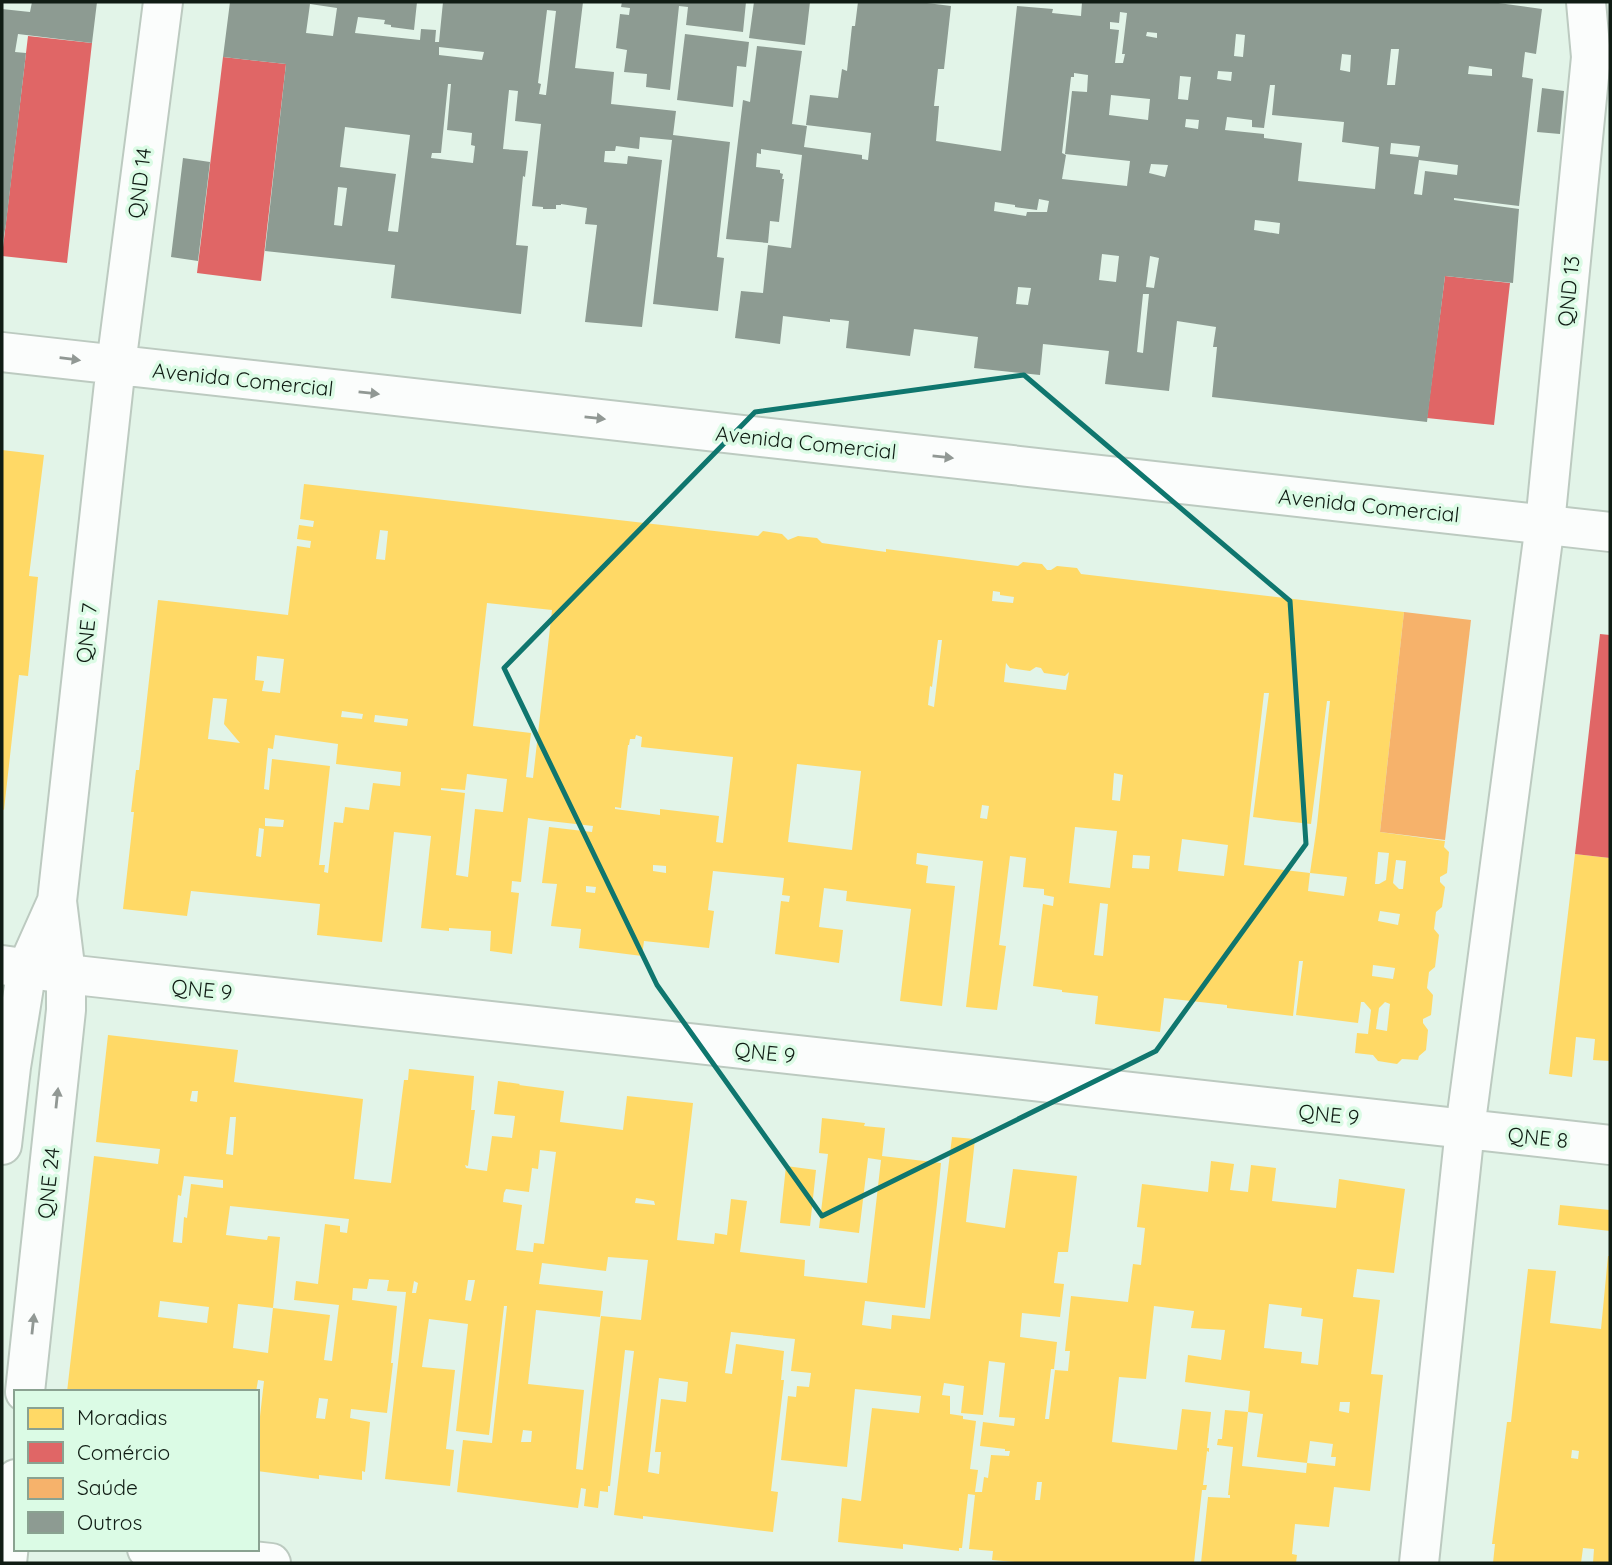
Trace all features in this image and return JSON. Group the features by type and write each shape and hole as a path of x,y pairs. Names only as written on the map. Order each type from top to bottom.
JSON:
{"street":[{"name":"QND 14","path":"116,365 163,2"},
{"name":"QND 13","path":"1419,1563 1465,1129 1545,524 1591,57 1586,2"},
{"name":"QND 13","path":"1591,57 1610,4"},
{"name":"Avenida Comercial","path":"2,352 1610,532"},
{"name":"QNE 7","path":"66,974 57,901 116,365"},
{"name":"QNE 7","path":"14,967 57,901"},
{"name":"QNE 9","path":"14,967 1465,1129"},
{"path":"2,1145 10,1067 14,967"},
{"name":"QNE 24","path":"25,1390 62,1059 66,974"},
{"name":"QNE 8","path":"1465,1129 1610,1146"},
{"path":"11,1544 14,1505"},
{"path":"165,1551 271,1563"}],"highlighted area":[{"path":"1024,375 1290,601 1306,844 1156,1051 822,1216 657,985 504,668 755,412"}],"building: Moradias":[{"path":"2,450 44,455 29,576 38,577 28,676 19,675 4,810 2,809"},
{"path":"304,484 758,536 763,531 782,534 788,540 798,536 817,538 822,543 886,552 886,549 1018,566 1023,562 1042,564 1047,570 1057,566 1077,568 1081,574 1404,612 1380,832 1445,841 1444,847 1449,852 1447,873 1440,877 1440,882 1445,887 1442,907 1436,912 1434,929 1439,935 1435,967 1429,972 1427,988 1433,995 1431,1015 1423,1019 1428,1030 1426,1050 1418,1060 1402,1059 1397,1064 1378,1061 1373,1055 1355,1053 1357,1033 1368,1034 1371,1010 1364,1002 1361,1002 1358,1023 1296,1015 1303,961 1299,961 1293,1016 1164,998 1160,1032 1095,1024 1098,996 1033,986 1043,904 1053,906 1054,897 1044,895 1044,889 1023,887 1026,858 1010,856 999,945 1006,946 997,1010 966,1007 983,861 917,853 916,864 928,866 926,883 955,886 942,1006 900,1001 911,909 846,901 847,891 824,888 819,927 843,930 839,963 775,954 781,901 789,902 790,896 782,895 784,878 713,871 708,910 714,911 709,948 644,941 642,956 579,948 581,929 551,926 557,884 542,883 549,827 592,832 593,826 528,818 521,882 512,881 511,892 519,893 512,954 490,951 491,931 421,928 431,836 394,832 382,942 317,935 320,904 191,891 187,916 123,909 134,812 131,812 136,770 139,770 158,600 288,615 297,546 310,548 311,541 297,539 299,525 313,527 314,521 300,519","holes":["380,530 388,531 385,560 376,559","993,591 1014,597 1013,603 992,601","487,603 552,610 533,778 526,777 531,733 473,726","938,640 942,640 934,707 928,705 930,686 932,687","257,656 284,659 280,693 262,691 264,681 255,680","1006,663 1010,668 1030,671 1036,667 1041,668 1044,673 1065,676 1069,672 1066,690 1004,682","1264,693 1269,693 1253,817 1275,820 1311,824 1327,701 1330,701 1310,873 1244,865","213,698 227,699 224,724 240,743 208,739","342,711 363,714 362,719 341,717","375,715 408,719 407,726 374,722","275,735 338,744 336,764 401,772 400,786 373,783 369,810 345,807 343,823 334,822 328,873 324,872 325,865 319,865 330,766 272,759 269,790 264,789 268,748 273,749","636,735 642,737 641,747 733,757 723,843 716,842 719,816 660,809 660,815 615,809 621,808 630,739 635,739","797,764 861,771 852,850 788,842","1114,773 1123,775 1120,801 1112,800","467,774 507,779 503,812 475,809 468,877 456,875 465,793 441,788 465,790","982,805 989,806 987,819 980,818","265,818 284,820 283,827 265,826","1075,827 1117,831 1110,888 1069,883","259,828 264,829 261,857 256,856","1182,839 1228,845 1224,876 1178,871","1378,852 1389,853 1386,880 1375,884","1133,855 1150,856 1149,869 1132,868","1396,860 1406,861 1403,889 1399,889 1393,883","653,865 666,866 666,873 653,871","1310,873 1347,877 1344,896 1308,891","586,886 596,887 595,893 586,892","1100,903 1108,904 1103,956 1094,955","1380,911 1400,914 1398,925 1378,921","1373,965 1395,968 1393,979 1372,976","1385,1002 1390,1004 1387,1031 1376,1029 1379,1008"]},
{"path":"1575,854 1610,858 1610,1061 1593,1060 1595,1039 1576,1037 1572,1077 1549,1074"},
{"path":"108,1035 238,1050 234,1082 363,1099 354,1179 391,1183 404,1080 408,1080 409,1069 474,1076 471,1110 475,1110 468,1166 465,1165 466,1168 487,1171 492,1136 512,1138 515,1116 494,1114 498,1081 564,1091 560,1122 623,1130 627,1096 693,1103 677,1240 714,1244 715,1233 727,1235 731,1199 747,1201 740,1252 805,1260 804,1276 867,1283 881,1160 868,1158 859,1233 819,1228 828,1154 819,1153 822,1118 865,1123 864,1126 885,1128 882,1156 941,1163 925,1308 865,1301 862,1325 891,1329 892,1315 930,1319 952,1137 975,1139 966,1222 1005,1228 1013,1169 1077,1176 1068,1252 1058,1252 1054,1283 1064,1284 1060,1317 1022,1313 1020,1337 1057,1342 1045,1419 1049,1419 1055,1370 1068,1371 1070,1351 1065,1351 1071,1296 1128,1302 1133,1264 1141,1265 1145,1228 1137,1227 1142,1184 1208,1192 1211,1161 1234,1164 1230,1190 1248,1192 1251,1165 1276,1168 1272,1201 1336,1208 1339,1179 1405,1189 1394,1273 1357,1269 1353,1297 1380,1300 1371,1374 1383,1375 1370,1491 1334,1487 1329,1527 1295,1524 1292,1554 1297,1555 1296,1563 1201,1563 1208,1497 1230,1498 1228,1495 1233,1447 1217,1445 1218,1439 1222,1439 1225,1410 1248,1412 1250,1391 1185,1382 1188,1355 1221,1360 1225,1330 1191,1328 1194,1311 1154,1306 1146,1379 1119,1377 1112,1442 1177,1450 1182,1409 1211,1412 1207,1448 1209,1452 1207,1451 1203,1485 1207,1485 1206,1490 1202,1490 1194,1563 1025,1563 992,1560 993,1551 969,1549 975,1495 968,1494 962,1548 959,1548 959,1551 903,1544 903,1549 838,1542 842,1498 861,1501 872,1408 919,1413 921,1396 855,1389 847,1467 781,1460 788,1396 796,1397 797,1386 809,1387 811,1373 791,1371 795,1339 731,1332 725,1373 732,1374 736,1344 784,1351 781,1380 784,1380 771,1491 778,1492 773,1532 614,1515 634,1351 625,1350 610,1486 608,1492 600,1491 598,1508 584,1506 586,1489 581,1488 578,1508 457,1492 463,1440 492,1443 507,1306 504,1306 489,1435 456,1431 468,1324 429,1319 422,1367 455,1370 446,1449 454,1450 450,1486 385,1479 406,1292 387,1291 389,1280 369,1279 367,1289 353,1288 352,1300 397,1306 387,1413 351,1409 350,1418 370,1422 362,1480 319,1475 319,1479 259,1471 259,1425 264,1381 258,1380 256,1390 67,1390 94,1156 158,1164 160,1149 96,1142","holes":["192,1091 198,1091 197,1102 190,1101","230,1117 236,1117 233,1155 226,1154","540,1150 556,1152 544,1244 534,1243 533,1252 516,1250 522,1205 503,1202 506,1189 529,1192 532,1168 538,1169","184,1176 223,1180 223,1188 191,1184 182,1243 173,1242 178,1195 181,1196","636,1198 654,1201 655,1205 635,1203","230,1206 349,1219 347,1233 340,1232 340,1226 325,1224 318,1284 296,1281 294,1300 339,1305 332,1361 324,1360 330,1315 273,1308 280,1237 268,1236 267,1240 226,1235","608,1257 648,1260 641,1320 601,1316 583,1470 576,1469 584,1390 528,1384 536,1310 600,1317 603,1291 539,1284 542,1263 606,1271","468,1280 475,1280 471,1301 465,1300","414,1281 418,1283 416,1293 412,1293","160,1301 209,1307 207,1323 158,1317","238,1304 273,1308 268,1353 233,1348","1269,1304 1302,1308 1301,1316 1323,1319 1318,1365 1301,1363 1302,1352 1264,1348","989,1361 1005,1363 999,1417 1015,1418 1014,1426 983,1422 980,1446 1010,1451 1009,1456 991,1455 988,1478 984,1477 982,1492 975,1492 978,1470 970,1469 976,1421 950,1414 950,1396 942,1395 944,1383 964,1386 961,1413 983,1415","659,1378 688,1382 686,1402 661,1399 655,1452 661,1452 659,1474 648,1472","319,1398 328,1399 325,1419 316,1418","1340,1402 1350,1402 1349,1413 1339,1411","1248,1412 1263,1414 1257,1457 1307,1463 1306,1473 1242,1466","523,1430 532,1431 531,1442 521,1442","1310,1441 1333,1444 1331,1457 1336,1457 1335,1466 1307,1463","1037,1482 1042,1482 1040,1500 1035,1500"]},
{"path":"786,1166 816,1170 810,1226 780,1223"},
{"path":"1560,1205 1610,1210 1610,1231 1558,1225"},
{"path":"1610,1256 1610,1563 1593,1563 1594,1549 1583,1548 1581,1563 1493,1563 1495,1544 1492,1544 1507,1422 1511,1422 1528,1269 1556,1271 1550,1323 1601,1329","holes":["1572,1450 1579,1451 1578,1459 1571,1458"]}],"building: Comércio":[{"path":"28,36 92,43 67,263 2,256"},
{"path":"223,57 286,64 261,281 197,273"},
{"path":"1445,276 1510,283 1494,425 1427,418"},
{"path":"1600,634 1610,635 1610,858 1575,854"}],"building: Saúde":[{"path":"1404,612 1471,620 1445,840 1380,832"}],"building: Outros":[{"path":"32,2 97,2 92,43 18,34 15,52 26,53 2,241 2,9 30,12"},
{"path":"230,2 417,2 414,30 391,27 384,24 385,20 358,17 355,33 420,40 421,29 436,30 435,42 439,42 443,2 583,2 575,68 614,72 611,104 676,111 673,135 730,142 717,257 724,258 718,311 653,304 672,140 640,137 639,149 616,146 615,151 605,151 604,162 627,164 628,156 662,160 642,327 585,322 597,225 585,224 587,208 561,204 556,205 556,209 532,206 541,124 515,121 518,91 509,90 503,149 528,151 516,245 528,246 521,314 391,298 395,265 265,251 286,64 223,57","holes":["310,4 337,8 333,36 306,33","547,10 556,11 546,95 539,94 541,84 538,83","439,47 484,52 482,60 439,55","448,84 451,84 447,130 472,133 471,145 475,146 473,163 431,158 432,153 441,153","345,127 410,135 398,232 388,231 396,174 340,167","338,187 347,188 342,226 334,225"]},
{"path":"622,2 746,2 743,32 686,25 688,7 679,6 670,90 646,87 647,74 624,72 627,50 616,48 620,14 629,15 630,8 621,7"},
{"path":"754,2 810,2 805,45 749,38"},
{"path":"858,2 919,2 951,6 944,69 938,69 934,106 939,106 936,141 1001,151 1017,6 1053,9 1052,13 1081,16 1082,2 1491,2 1542,9 1536,54 1525,52 1522,77 1533,79 1519,206 1454,198 1519,209 1513,283 1445,276 1427,422 1212,397 1217,347 1213,347 1216,327 1177,321 1169,391 1105,384 1109,351 1043,344 1040,375 974,368 978,337 914,329 910,356 846,348 849,321 830,319 830,322 783,316 780,344 735,338 741,291 763,293 768,245 791,248 802,155 761,149 761,154 757,153 756,167 780,170 783,174 779,222 770,221 768,243 726,239 743,100 750,102 757,46 802,51 792,124 807,126 804,147 862,155 862,159 868,160 871,133 806,125 810,95 838,98 842,69 847,71 852,26 855,26","holes":["1120,12 1127,13 1123,63 1115,63 1119,30 1110,29 1110,22 1119,23","1147,32 1157,33 1157,38 1146,36","1236,34 1245,35 1243,57 1234,56","1391,49 1399,49 1395,85 1387,85","1342,54 1351,55 1350,72 1340,70","1469,66 1492,69 1492,76 1468,74","1218,71 1232,72 1231,81 1217,79","1074,73 1088,75 1087,92 1072,91 1065,154 1130,161 1127,186 1062,179 1066,155 1062,153 1071,77 1074,77","1180,76 1191,77 1188,100 1178,99","1270,85 1275,85 1272,115 1344,122 1342,142 1379,147 1375,189 1298,181 1302,143 1264,138 1264,134 1225,130 1227,117 1252,120 1252,127 1264,128","1111,95 1150,99 1148,120 1109,115","1186,119 1199,120 1198,129 1185,127","1391,143 1420,146 1418,157 1390,154","1419,160 1458,165 1457,175 1425,171 1422,195 1414,194","1151,164 1168,165 1165,177 1149,173","1039,199 1049,201 1047,212 1027,212 1026,216 994,211 995,202 1037,210","1255,220 1280,223 1279,234 1254,230","1102,254 1119,256 1116,282 1099,280","1150,256 1159,258 1154,288 1146,287","1018,287 1031,288 1028,305 1016,304","1143,294 1149,294 1143,353 1137,352"]},
{"path":"685,34 749,42 746,67 737,66 733,107 677,100"},
{"path":"1542,88 1564,91 1560,134 1537,132"},
{"path":"183,158 210,162 198,261 171,257"}]}
